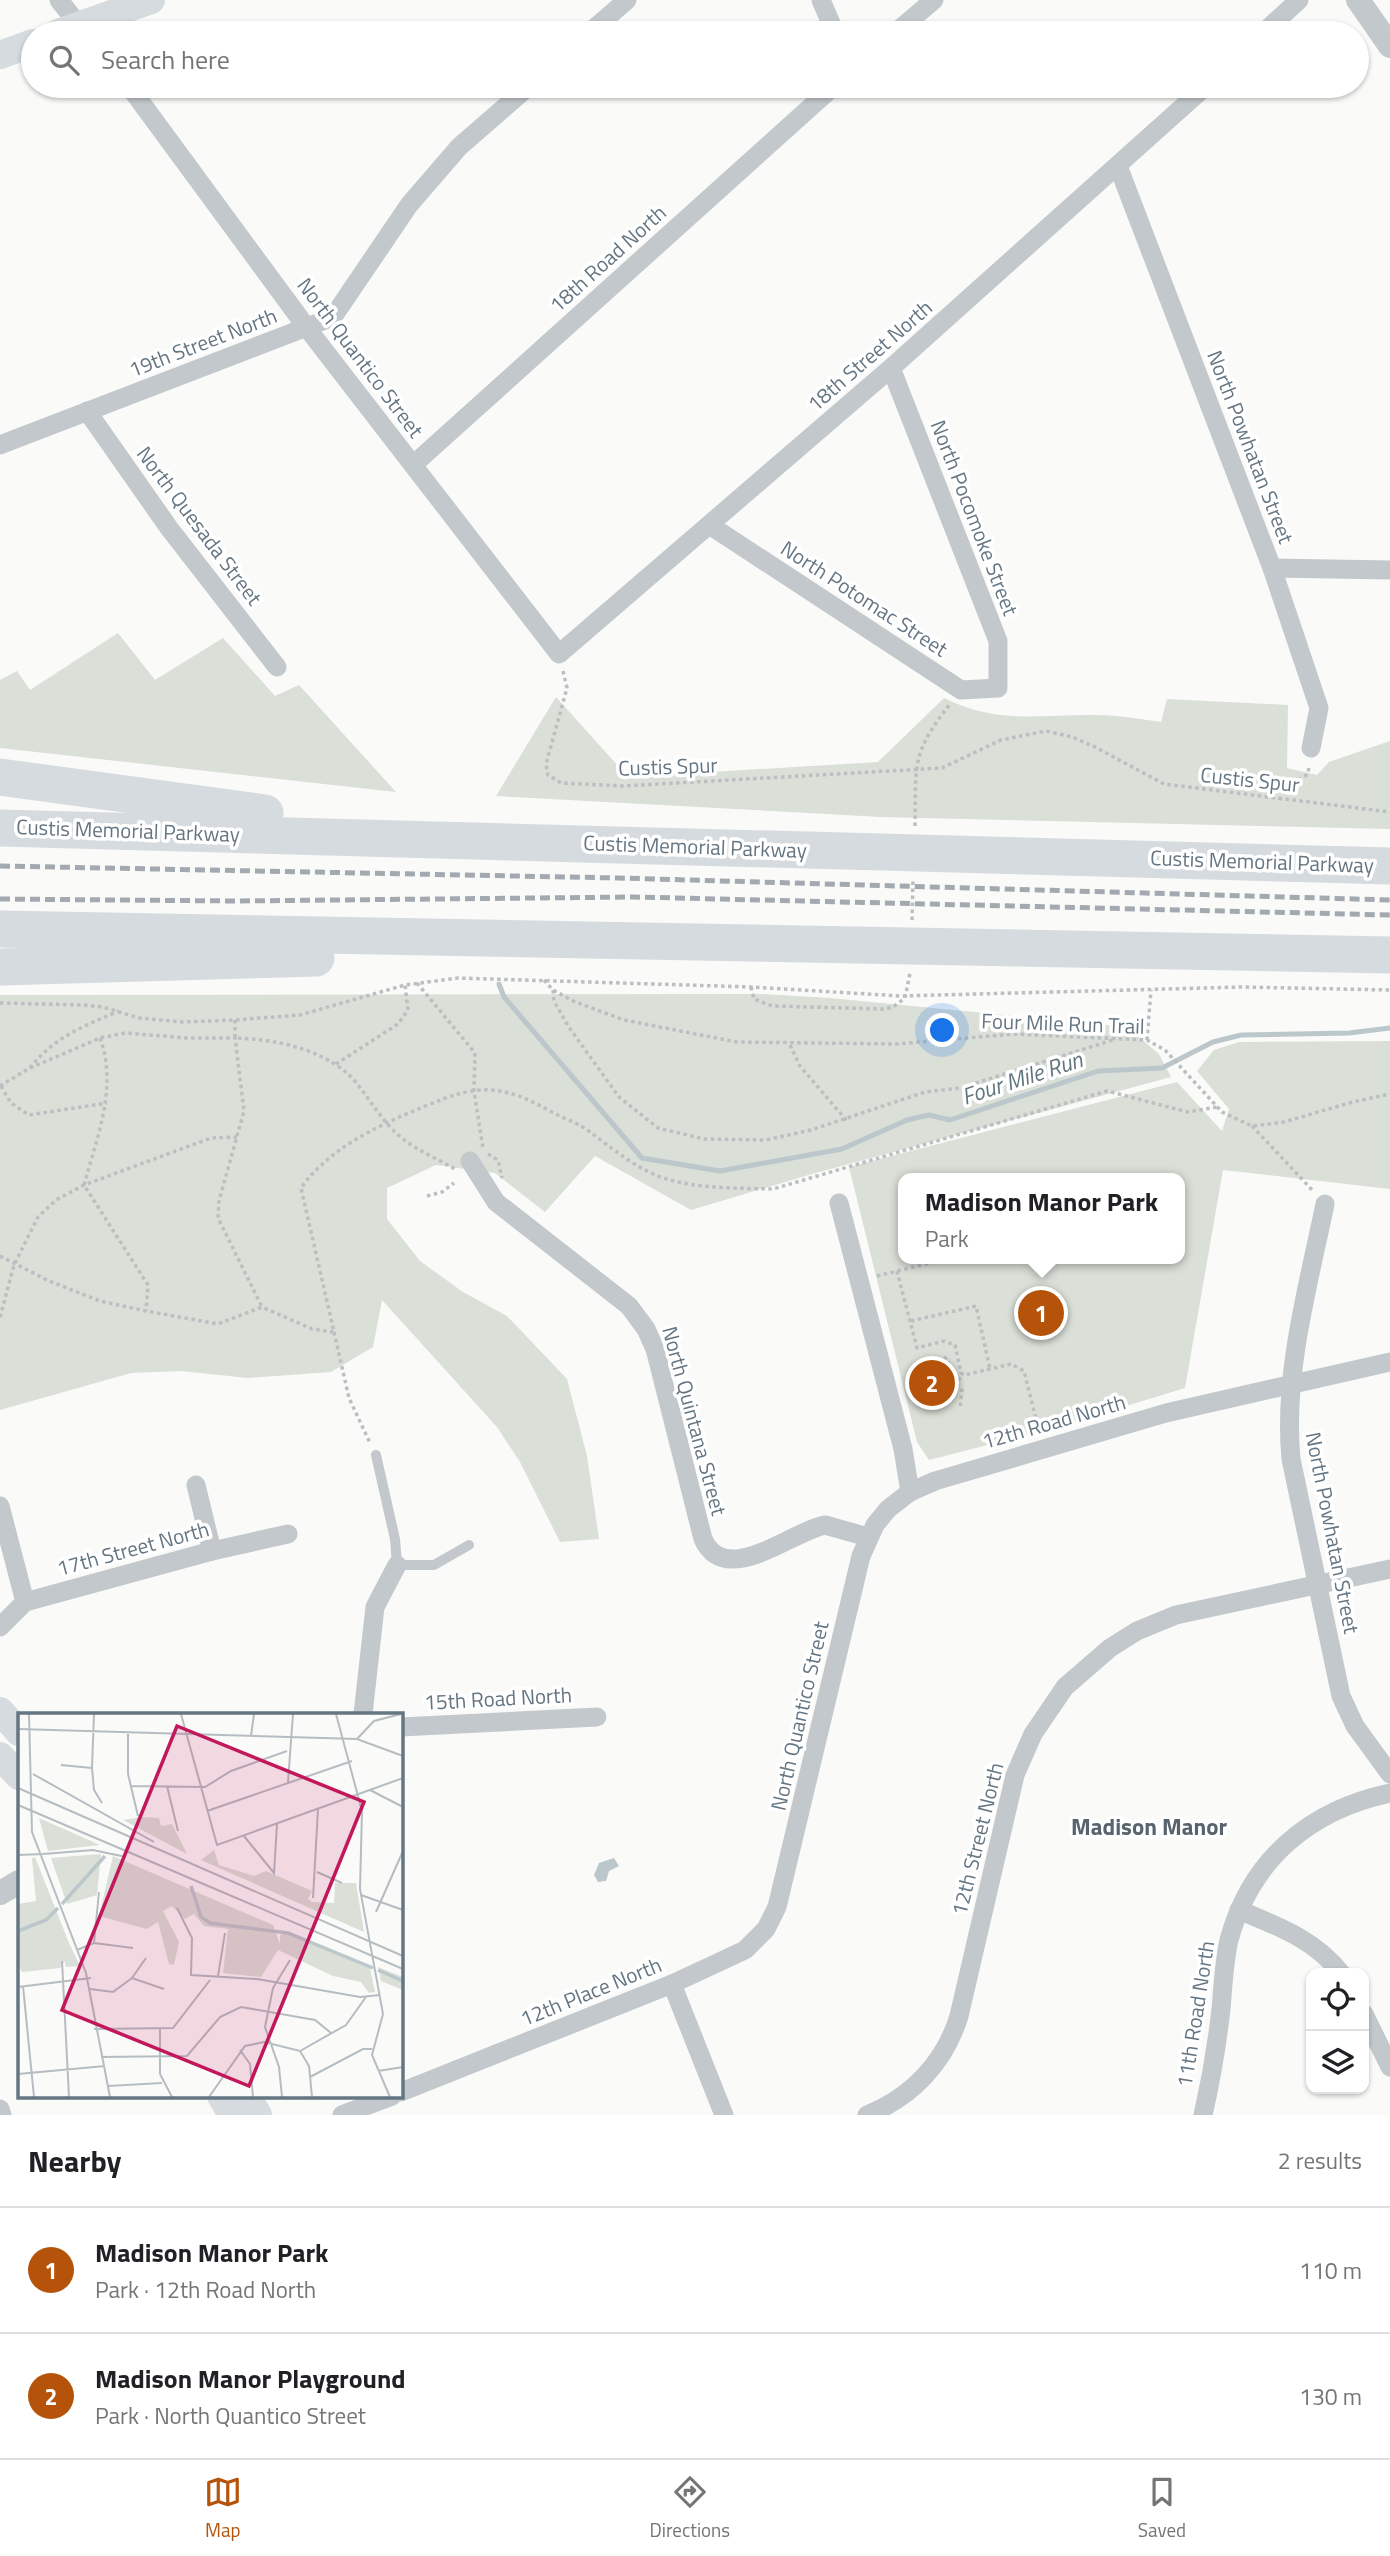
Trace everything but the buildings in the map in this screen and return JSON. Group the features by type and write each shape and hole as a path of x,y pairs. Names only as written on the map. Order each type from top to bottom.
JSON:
{"highway":[{"path":"0,777 215,808 354,821 441,824 544,842"},
{"name":"Custis Memorial Parkway","path":"0,828 1390,866"},
{"path":"0,929 1390,955"},
{"path":"0,967 458,957 599,940"}],"main road":[{"path":"99,21 151,0"},
{"path":"0,55 21,47"},
{"path":"0,1711 18,1731"},
{"path":"0,1756 18,1775"},
{"path":"222,2098 232,2115"},
{"path":"248,2098 258,2115"}],"street":[{"path":"59,0 69,21"},
{"path":"603,21 627,0"},
{"path":"821,0 830,21"},
{"path":"909,21 934,0"},
{"path":"1276,21 1299,0"},
{"path":"1358,0 1390,46"},
{"path":"1377,0 1390,19"},
{"name":"North Quantico Street","path":"138,98 307,328 559,654"},
{"name":"19th Street North","path":"0,445 307,328 339,312 417,196 459,147 515,98"},
{"name":"18th Road North","path":"413,466 821,98"},
{"name":"18th Street North","path":"559,654 711,526 1193,98"},
{"name":"North Powhatan Street","path":"1118,166 1272,568 1319,708 1311,748"},
{"name":"North Pocomoke Street","path":"891,368 998,640 998,688 961,690"},
{"name":"North Quesada Street","path":"87,411 169,528 276,667"},
{"name":"North Potomac Street","path":"711,526 961,690"},
{"path":"1272,568 1390,570"},
{"name":"North Quintana Street","path":"471,1164 496,1202 638,1316 650,1336 658,1361 704,1542 712,1553 724,1557 758,1555 821,1525 869,1537"},
{"path":"839,1203 903,1449 910,1492"},
{"name":"North Powhatan Street","path":"1325,1204 1291,1384 1291,1459 1343,1703 1359,1732 1390,1774"},
{"name":"12th Road North","path":"869,1537 888,1509 910,1492 935,1481 1166,1413 1390,1362"},
{"path":"196,1485 212,1551"},
{"path":"0,1506 25,1602"},
{"name":"17th Street North","path":"0,1627 25,1602 212,1551 288,1534"},
{"name":"North Quantico Street","path":"777,1907 857,1569 869,1537"},
{"path":"363,1713 375,1607 397,1565"},
{"name":"12th Street North","path":"867,2115 886,2107 913,2087 929,2071 949,2041 959,2016 1015,1776 1038,1725 1065,1687 1110,1647 1151,1624 1198,1609 1390,1569"},
{"name":"15th Road North","path":"402,1727 597,1717"},
{"name":"11th Road North","path":"1203,2115 1213,2067 1228,1948 1239,1910 1266,1864 1297,1832 1333,1810 1390,1793"},
{"path":"0,1893 18,1883"},
{"name":"12th Place North","path":"402,2092 673,1984 750,1946 766,1929 777,1907"},
{"path":"1239,1910 1310,1942 1336,1968"},
{"path":"673,1984 724,2115"},
{"path":"1369,2024 1390,2067"},
{"path":"342,2115 386,2098"},
{"path":"0,2109 2,2115"}],"lane":[{"path":"376,1455 396,1539 397,1565 434,1565 469,1545"}],"path":[{"name":"Custis Spur","path":"559,654 567,688 546,764 548,775 561,783 636,786 942,768 1010,737 1046,731 1072,737 1095,747 1164,784 1390,812"},
{"path":"914,833 916,768 926,735 961,690"},
{"path":"1279,800 1292,785 1308,774 1311,748"},
{"path":"912,928 913,874"},
{"path":"751,987 754,999 772,1006 883,1009 900,1003 909,991 911,968"},
{"path":"0,1003 83,1005 119,1011 139,1018 183,1022 235,1020 300,1015 405,985 458,978 751,987 901,996 1242,987 1390,990"},
{"name":"Four Mile Run Trail","path":"544,980 553,990 589,1009 624,1020 737,1042 790,1045 897,1044 1014,1034 1147,1040 1165,1050 1217,1107 1252,1126 1325,1204"},
{"path":"107,1103 29,1115 10,1103 0,1086 28,1069 100,1038 125,1033 281,1042 336,1064 357,1083 387,1123 404,1140 457,1171 484,1153 474,1091 475,1053 417,984"},
{"path":"336,1064 398,1024 408,1010 405,985"},
{"path":"553,990 554,1000 568,1026 606,1082 637,1113 657,1128 704,1139 766,1140 846,1121 925,1092 960,1088 1121,1038"},
{"path":"1147,1040 1151,990"},
{"path":"28,1069 42,1052 66,1034 119,1011"},
{"path":"235,1020 244,1111 219,1201 218,1218 262,1307 313,1329 334,1332"},
{"path":"100,1038 106,1056 107,1103 84,1185 148,1285 146,1311"},
{"path":"790,1045 800,1066 846,1121"},
{"path":"376,1455 349,1398 301,1188 318,1165 387,1123 449,1097 496,1087 528,1098 582,1125 620,1155 666,1179 730,1188 773,1189 1107,1091 1188,1112 1217,1107"},
{"path":"1252,1126 1284,1122 1390,1094"},
{"path":"0,1317 13,1265 38,1217 56,1200 84,1185 211,1138 237,1137"},
{"path":"427,1196 442,1192 454,1183"},
{"path":"0,1256 13,1265 100,1301 146,1311 218,1324 262,1307"},
{"path":"877,1276 926,1264"},
{"path":"897,1271 917,1348 944,1341 955,1345 963,1373 956,1384"},
{"path":"910,1321 975,1306 990,1369"},
{"path":"944,1357 948,1361 951,1378 962,1390 960,1409"},
{"path":"963,1373 1011,1364 1024,1371 1039,1431"}],"shaded area":[{"path":"118,633 155,680 223,638 275,696 299,685 396,792 0,748 0,680 17,671 30,690"},
{"path":"556,697 628,777 878,762 944,698 983,712 1001,715 1105,715 1161,722 1167,699 1288,705 1287,768 1317,775 1329,762 1390,741 1390,829 881,817 496,796"},
{"path":"762,994 830,998 1127,1027 1159,1054 1171,1077 812,1174 691,1210 595,1156 545,1212 495,1173 436,1165 387,1188 387,1219 420,1261 463,1292 507,1316 567,1379 587,1456 599,1539 560,1542 520,1462 497,1427 382,1300 373,1347 331,1372 248,1378 181,1371 131,1373 0,1410 0,995"},
{"path":"1390,1041 1390,1189 1223,1170 1185,1388 1054,1428 929,1460 917,1442 849,1167 1177,1082 1222,1131 1229,1109 1197,1071 1214,1050 1239,1042"},
{"path":"614,1858 619,1866 609,1871 606,1881 598,1882 594,1875 599,1863"}],"waterway":[{"name":"Four Mile Run","path":"499,984 504,997 642,1158 720,1171 842,1149 907,1120 929,1115 950,1120 1098,1071 1162,1068 1213,1042 1241,1035 1349,1033 1390,1028"}],"railway":[{"path":"0,866 618,878 1390,900"},
{"path":"0,899 237,901 634,897 1390,915"}],"place":[{"name":"Madison Manor Park","path":"1041,1313"},
{"name":"Madison Manor Playground","path":"932,1383"}],"district":[{"name":"Madison Manor","path":"1149,1827"}]}
